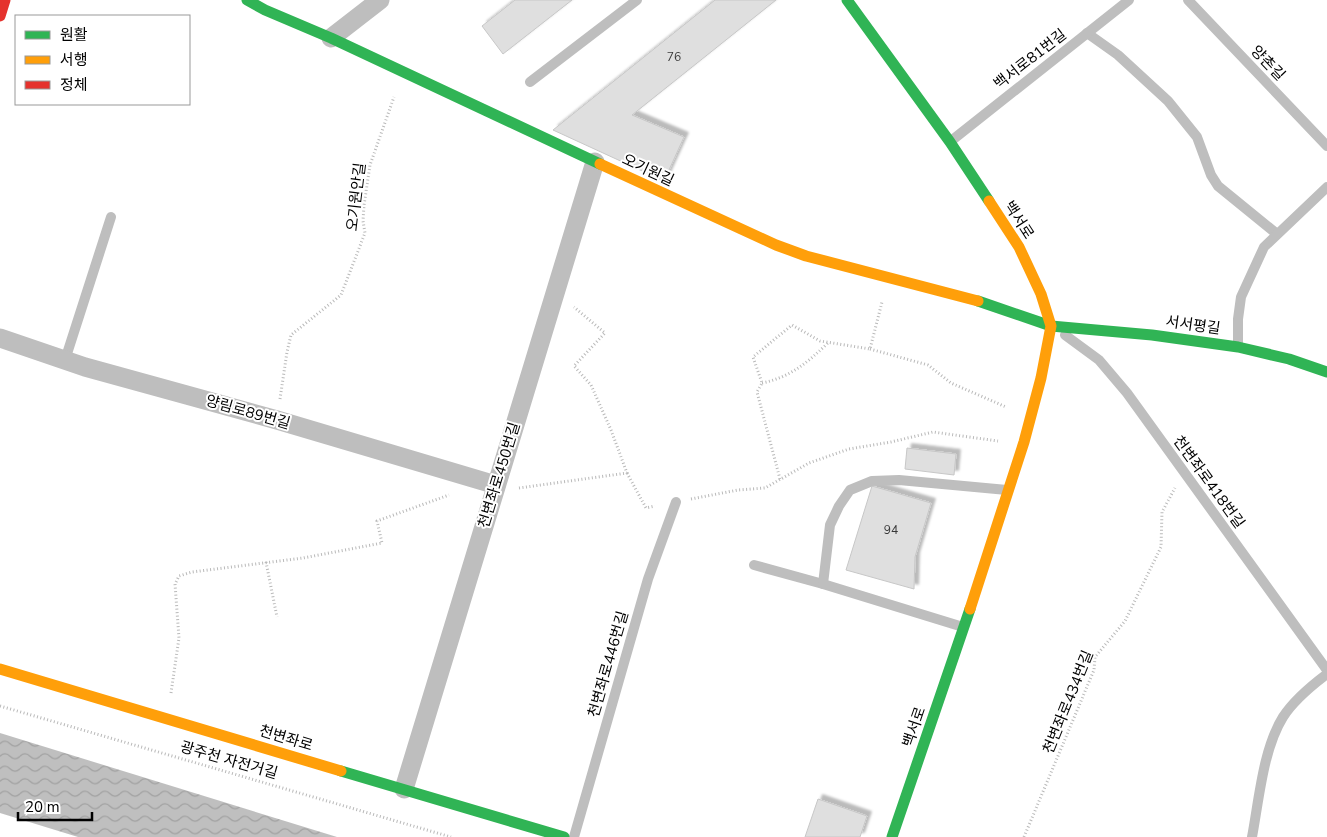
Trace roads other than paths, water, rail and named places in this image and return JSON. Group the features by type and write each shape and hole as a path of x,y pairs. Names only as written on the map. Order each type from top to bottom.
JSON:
{"street":[{"path":"0,16 5,0"},
{"name":"오기원길","path":"247,0 265,10 331,38 594,162 776,245 806,256 986,303 1051,326"},
{"path":"331,38 380,0"},
{"name":"백서로","path":"847,0 950,142 1019,247 1041,294 1051,326 1041,378 1024,442 964,627 892,837"},
{"name":"천변좌로450번길","path":"404,789 491,484 554,295 594,162"},
{"name":"서서평길","path":"1051,326 1152,335 1238,347 1289,359 1327,372"},
{"name":"양림로89번길","path":"0,338 85,368 277,420 491,484"},
{"name":"천변좌로","path":"0,669 564,837"}],"lane":[{"path":"530,82 637,0"},
{"name":"백서로81번길","path":"950,142 1128,0"},
{"name":"양촌길","path":"1188,0 1327,146"},
{"path":"1087,33 1118,55 1168,101 1197,137 1211,175 1218,186 1276,234"},
{"path":"1238,347 1238,319 1241,297 1264,248 1276,234 1327,187"},
{"path":"65,360 111,217"},
{"name":"천변좌로418번길","path":"1051,326 1084,348 1112,374 1327,672"},
{"path":"823,584 830,525 839,506 850,490 872,481 899,480 1008,490"},
{"name":"천변좌로446번길","path":"574,837 648,578 676,502"},
{"path":"754,565 964,627"},
{"path":"1252,837 1268,754 1276,729 1292,705 1327,672"}],"water":[{"path":"0,733 337,837 78,837 0,813"}]}
